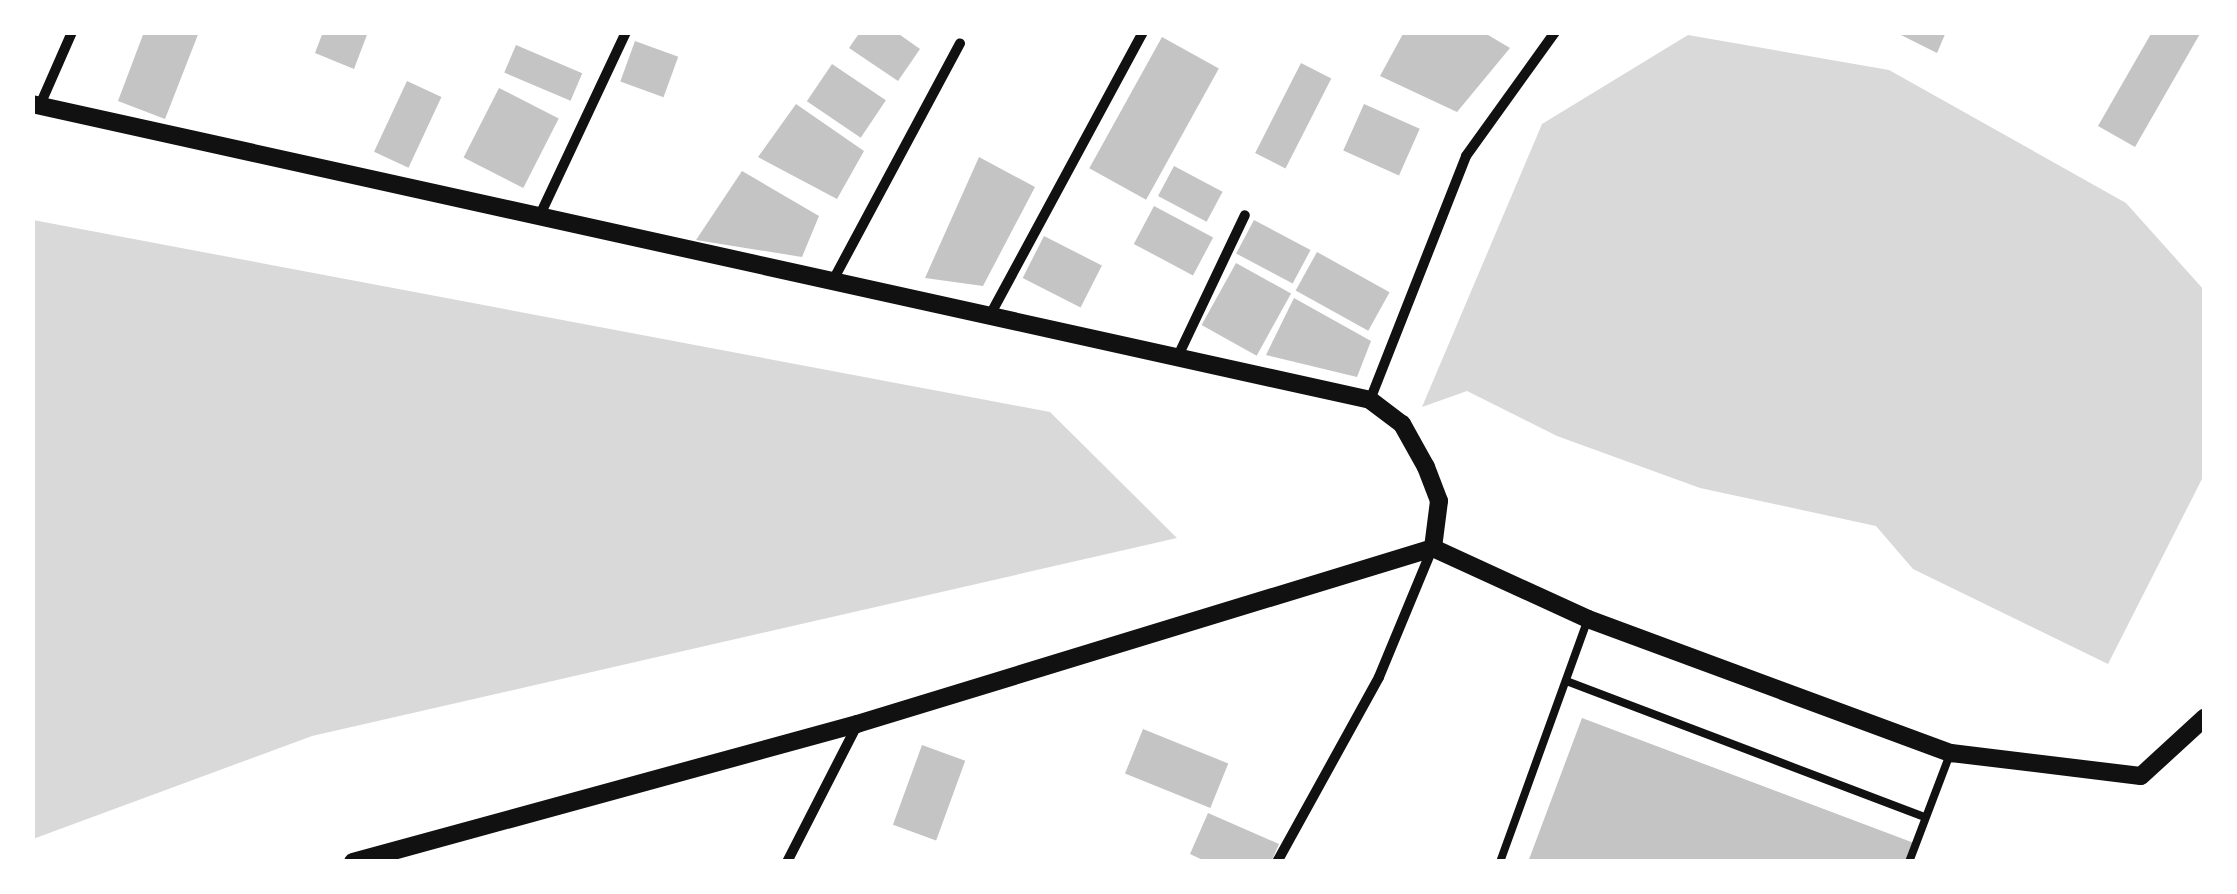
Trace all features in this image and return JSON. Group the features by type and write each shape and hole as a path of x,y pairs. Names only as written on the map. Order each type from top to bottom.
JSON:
{"street":[{"path":"72,32 36,105 831,284 1370,400 1402,424 1426,466 1439,501 1433,548 1379,678 1278,862"},
{"path":"539,217 626,32"},
{"path":"988,318 1144,32"},
{"path":"1370,400 1466,156 1554,32"},
{"path":"831,284 960,43"},
{"path":"1176,358 1245,215"},
{"path":"353,862 857,724 1433,548 1588,619 1950,753 2142,776 2204,718"},
{"path":"787,862 857,724"}],"lane":[{"path":"1500,862 1570,682 1588,619"},
{"path":"1570,682 1925,817"},
{"path":"1909,862 1950,753"}],"shaded area":[{"path":"1688,35 1889,70 2126,203 2204,290 2204,475 2108,664 1913,569 1876,526 1700,488 1557,436 1467,391 1422,407 1542,124"},
{"path":"33,220 1050,412 1177,538 312,736 33,839"}],"building":[{"path":"144,32 199,32 165,119 118,101"},
{"path":"323,32 368,32 354,69 315,53"},
{"path":"860,32 896,32 920,49 898,81 849,48"},
{"path":"1404,32 1483,32 1510,48 1457,112 1380,76"},
{"path":"1895,32 1946,32 1937,53"},
{"path":"2152,32 2201,32 2135,147 2098,126"},
{"path":"1162,37 1219,69 1146,200 1089,168"},
{"path":"635,41 678,57 664,97 620,81"},
{"path":"516,45 582,73 571,101 504,73"},
{"path":"1301,63 1331,78 1285,168 1255,153"},
{"path":"832,64 886,100 861,138 807,101"},
{"path":"407,81 441,97 408,168 374,152"},
{"path":"499,88 559,118 523,188 464,157"},
{"path":"796,104 864,151 837,199 758,157"},
{"path":"1364,104 1420,129 1399,175 1343,151"},
{"path":"979,157 1035,187 983,286 925,278"},
{"path":"1174,166 1223,192 1207,222 1158,196"},
{"path":"742,171 819,216 802,257 696,240"},
{"path":"1154,206 1213,237 1193,275 1134,244"},
{"path":"1254,220 1311,250 1293,284 1236,254"},
{"path":"1044,236 1102,266 1081,307 1023,278"},
{"path":"1317,252 1390,292 1368,331 1296,290"},
{"path":"1236,263 1291,294 1257,356 1202,325"},
{"path":"1294,298 1371,341 1357,377 1266,355"},
{"path":"1582,718 1914,843 1907,862 1528,862"},
{"path":"1143,729 1228,763 1210,808 1125,774"},
{"path":"922,745 965,761 936,841 893,825"},
{"path":"1208,813 1279,844 1271,862 1207,862 1190,854"}]}
